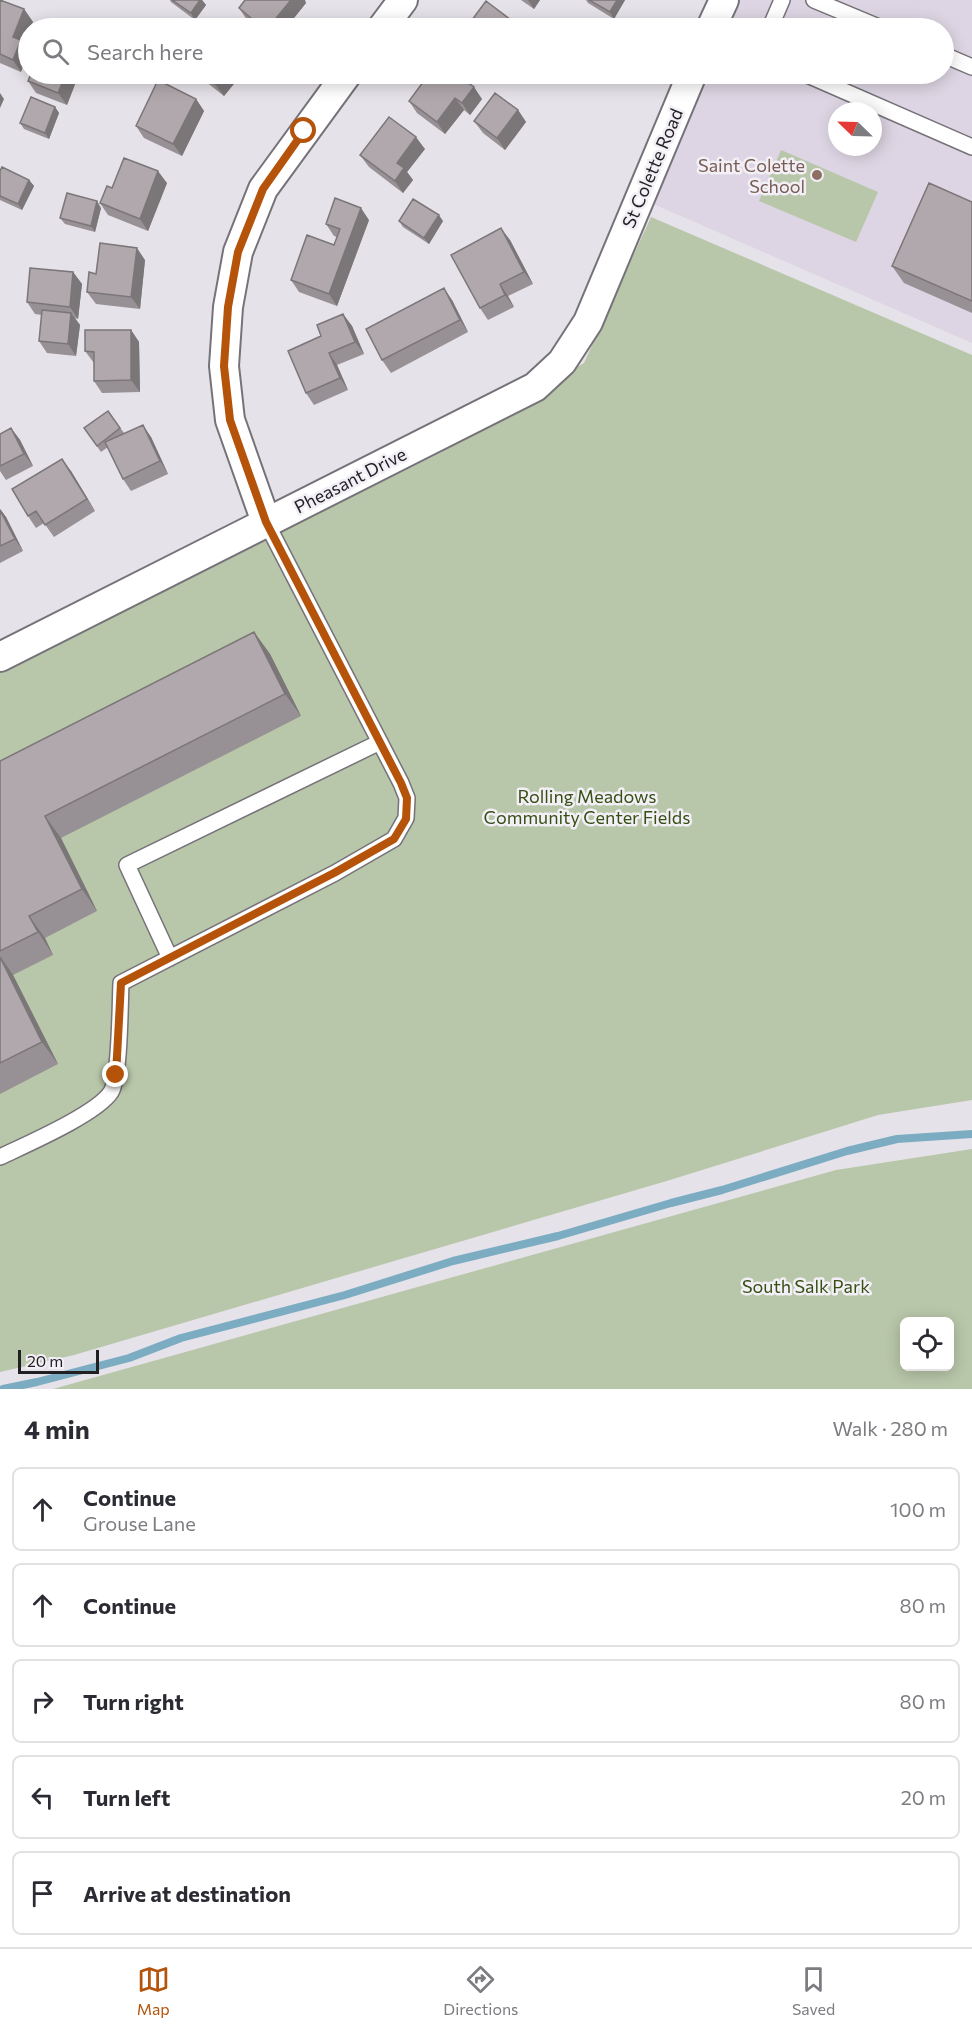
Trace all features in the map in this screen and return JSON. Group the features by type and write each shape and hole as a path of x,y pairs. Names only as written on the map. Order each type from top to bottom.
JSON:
{"street":[{"path":"390,18 403,0"},
{"path":"716,18 724,0"},
{"path":"266,522 230,420 224,366 228,307 238,252 263,189 340,84"},
{"name":"St Colette Road","path":"612,261 688,84"},
{"name":"Pheasant Drive","path":"0,657 535,387 562,362 588,322 612,261"}],"lane":[{"path":"774,18 782,0"},
{"path":"814,0 857,18"},
{"path":"954,59 972,67"},
{"path":"828,84 972,147"},
{"path":"0,1157 88,1113 111,1093 116,1075 121,983 334,873 394,839 406,819 407,798 380,741 266,522"},
{"path":"170,958 127,865 380,741"}],"shaded area":[{"name":"Saint Colette School","path":"739,0 972,0 972,343 651,203 703,84 954,84 954,18 731,18"}],"green space":[{"path":"781,150 878,192 856,242 759,201"},
{"name":"Rolling Meadows Community Center Fields","path":"651,217 972,355 972,1100 878,1115 670,1180 74,1355 0,1372 0,673 442,452 584,363"},
{"name":"South Salk Park","path":"972,1149 972,1389 53,1389 836,1170"}],"building":[{"path":"0,0 24,9 20,18 18,18 13,37 18,39 18,48 13,60 0,54"},
{"path":"172,0 200,0 191,13"},
{"path":"245,0 291,0 276,18 251,18 239,8"},
{"path":"589,0 617,0 610,12"},
{"path":"486,1 508,18 473,18"},
{"path":"36,84 62,84 58,93"},
{"path":"156,84 166,84 196,99 173,144 136,126"},
{"path":"422,84 470,84 474,87 462,103 455,98 437,122 409,101"},
{"path":"495,93 518,110 497,138 474,121"},
{"path":"31,97 55,107 45,133 20,123"},
{"path":"389,117 416,137 397,163 404,168 395,181 360,155"},
{"path":"124,158 158,171 140,219 100,203 107,186 112,188"},
{"path":"2,167 29,180 18,204 0,196"},
{"path":"929,183 972,202 972,301 892,266"},
{"path":"67,193 97,201 91,226 60,218"},
{"path":"335,198 361,208 329,294 291,280 307,235 334,245 340,229 326,224"},
{"path":"413,199 439,215 424,238 399,221"},
{"path":"501,228 524,272 500,284 505,295 480,308 451,255"},
{"path":"100,243 137,248 131,297 87,292 89,272 96,274"},
{"path":"30,268 73,272 70,307 27,302"},
{"path":"444,288 460,320 382,360 366,329"},
{"path":"42,310 71,313 68,344 39,341"},
{"path":"343,314 355,342 329,353 340,378 306,393 288,351 321,336 317,325"},
{"path":"85,330 131,330 131,380 94,381 94,352 85,351"},
{"path":"108,411 120,428 97,446 84,428"},
{"path":"143,425 160,461 123,479 105,442"},
{"path":"11,428 24,454 0,466 0,434"},
{"path":"62,459 87,499 45,525 36,511 28,516 12,489"},
{"path":"0,510 15,539 0,546"},
{"path":"254,632 285,694 45,816 82,889 29,916 38,932 0,951 0,761"},
{"path":"0,957 42,1042 0,1063"}],"waterway":[{"path":"3,1389 129,1358 181,1338 345,1295 453,1261 558,1236 722,1190 847,1151 897,1139 972,1134"}],"place":[{"name":"Saint Colette School","path":"817,175"}],"route":[{"path":"116,1075 121,983 334,873 394,839 406,819 407,798 401,783 266,522 230,420 224,366 228,307 238,252 263,189 304,131"}]}
